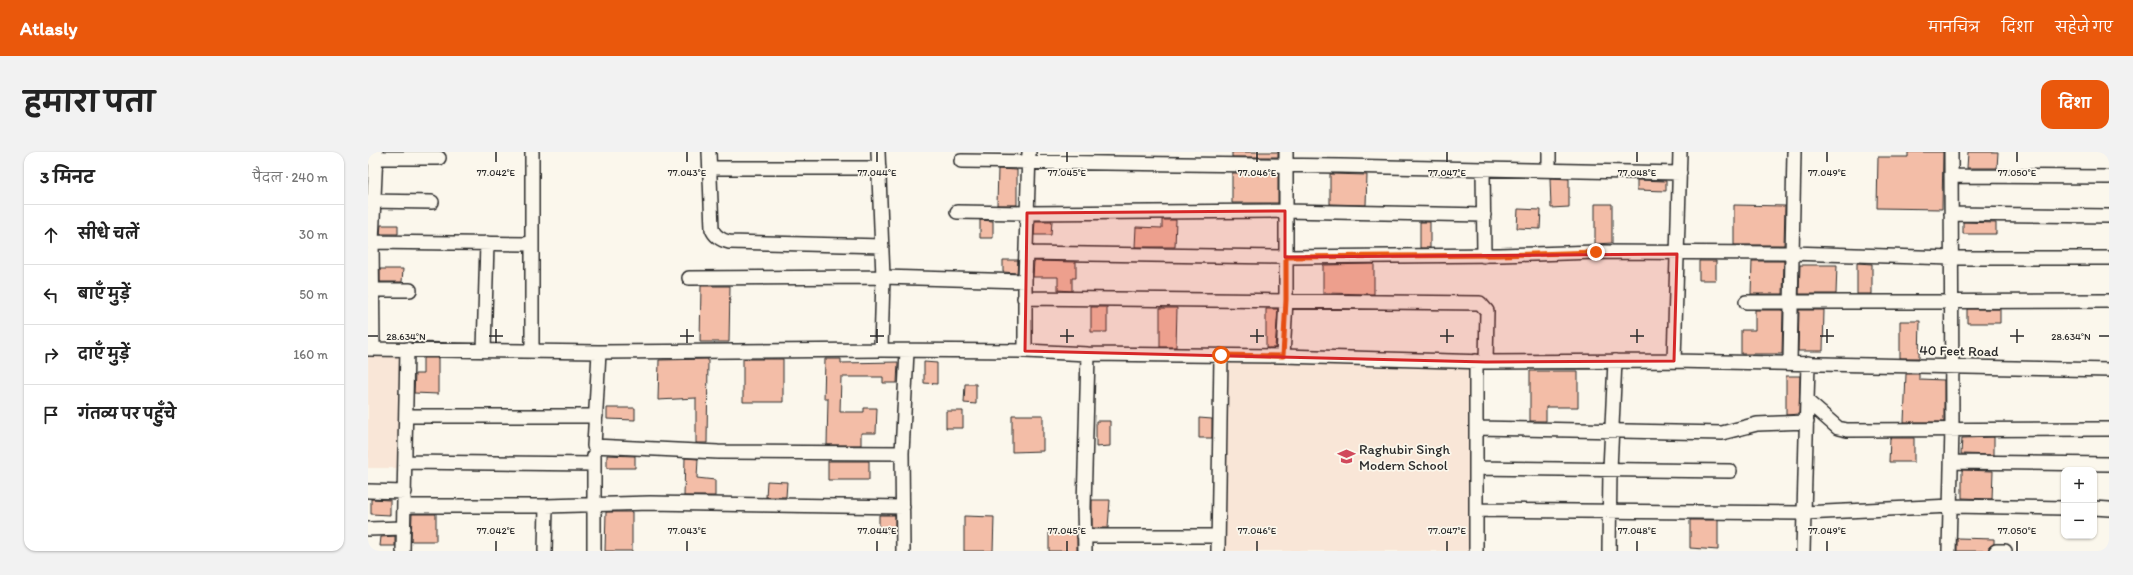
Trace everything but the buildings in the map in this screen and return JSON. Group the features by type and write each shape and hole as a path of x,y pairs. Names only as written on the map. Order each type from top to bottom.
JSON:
{"street":[{"path":"532,152 532,351"},
{"path":"709,152 712,229 714,234 720,240 729,242 882,246"},
{"path":"878,152 883,277 881,350"},
{"path":"1549,152 1549,170"},
{"path":"1674,361 1680,152"},
{"path":"1790,362 1794,152"},
{"path":"1949,551 1952,462 1951,152"},
{"path":"370,349 370,242 373,156 438,158"},
{"path":"962,161 1028,157 1286,158 1483,169 1680,173"},
{"path":"1025,351 1024,298 1028,157"},
{"path":"1283,356 1286,300 1286,158"},
{"path":"710,168 879,168"},
{"path":"1483,169 1484,256"},
{"path":"1951,176 2109,177"},
{"path":"371,201 432,202"},
{"path":"956,212 1027,213 1285,211 1484,215"},
{"path":"1951,214 2109,216"},
{"path":"370,242 531,244"},
{"path":"484,351 487,243"},
{"path":"1026,253 1286,257 1484,256 1596,252 1677,254 1791,253 1951,258 2109,258"},
{"path":"689,278 883,277 1025,281"},
{"path":"370,290 410,290"},
{"path":"1024,298 1480,303 1487,311 1481,361 1476,428 1476,551"},
{"path":"1746,302 2109,301"},
{"name":"40 Feet Road","path":"370,349 599,352 881,350 1025,351 1088,354 1283,356 1481,361 1790,362 1951,368 2109,370"},
{"path":"403,551 407,349"},
{"path":"903,551 902,453 907,351"},
{"path":"594,551 594,446 599,352"},
{"path":"1085,551 1084,536 1088,354"},
{"path":"1218,551 1221,355"},
{"path":"1609,551 1610,470 1615,361"},
{"path":"1803,551 1808,363"},
{"path":"1807,401 1838,428 1847,430 1952,428 2109,429"},
{"path":"406,416 596,416"},
{"path":"1476,428 1722,433 1757,424 1806,422"},
{"path":"594,446 718,452 902,453"},
{"path":"405,462 594,464"},
{"path":"1952,462 2109,464"},
{"path":"1476,468 1730,471"},
{"path":"368,491 405,492"},
{"path":"404,506 546,506 594,504 829,505 903,507"},
{"path":"545,551 546,506"},
{"path":"1476,510 1804,512 1951,506 2061,508"},
{"path":"2097,508 2109,508"},
{"path":"368,529 404,528"},
{"path":"1084,536 1218,536"},
{"path":"1996,551 2005,551"}],"highlighted area":[{"path":"1285,211 1285,257 1677,254 1674,361 1486,362 1025,351 1027,213"}],"shaded area":[{"path":"368,355 405,355 405,468 368,468"},
{"name":"Raghubir Singh Modern School","path":"1222,361 1472,363 1471,551 1221,551"}],"place":[{"name":"Raghubir Singh Modern School","path":"1346,457"}],"route":[{"path":"1221,355 1283,356 1286,300 1286,257 1500,255 1596,252"}]}
